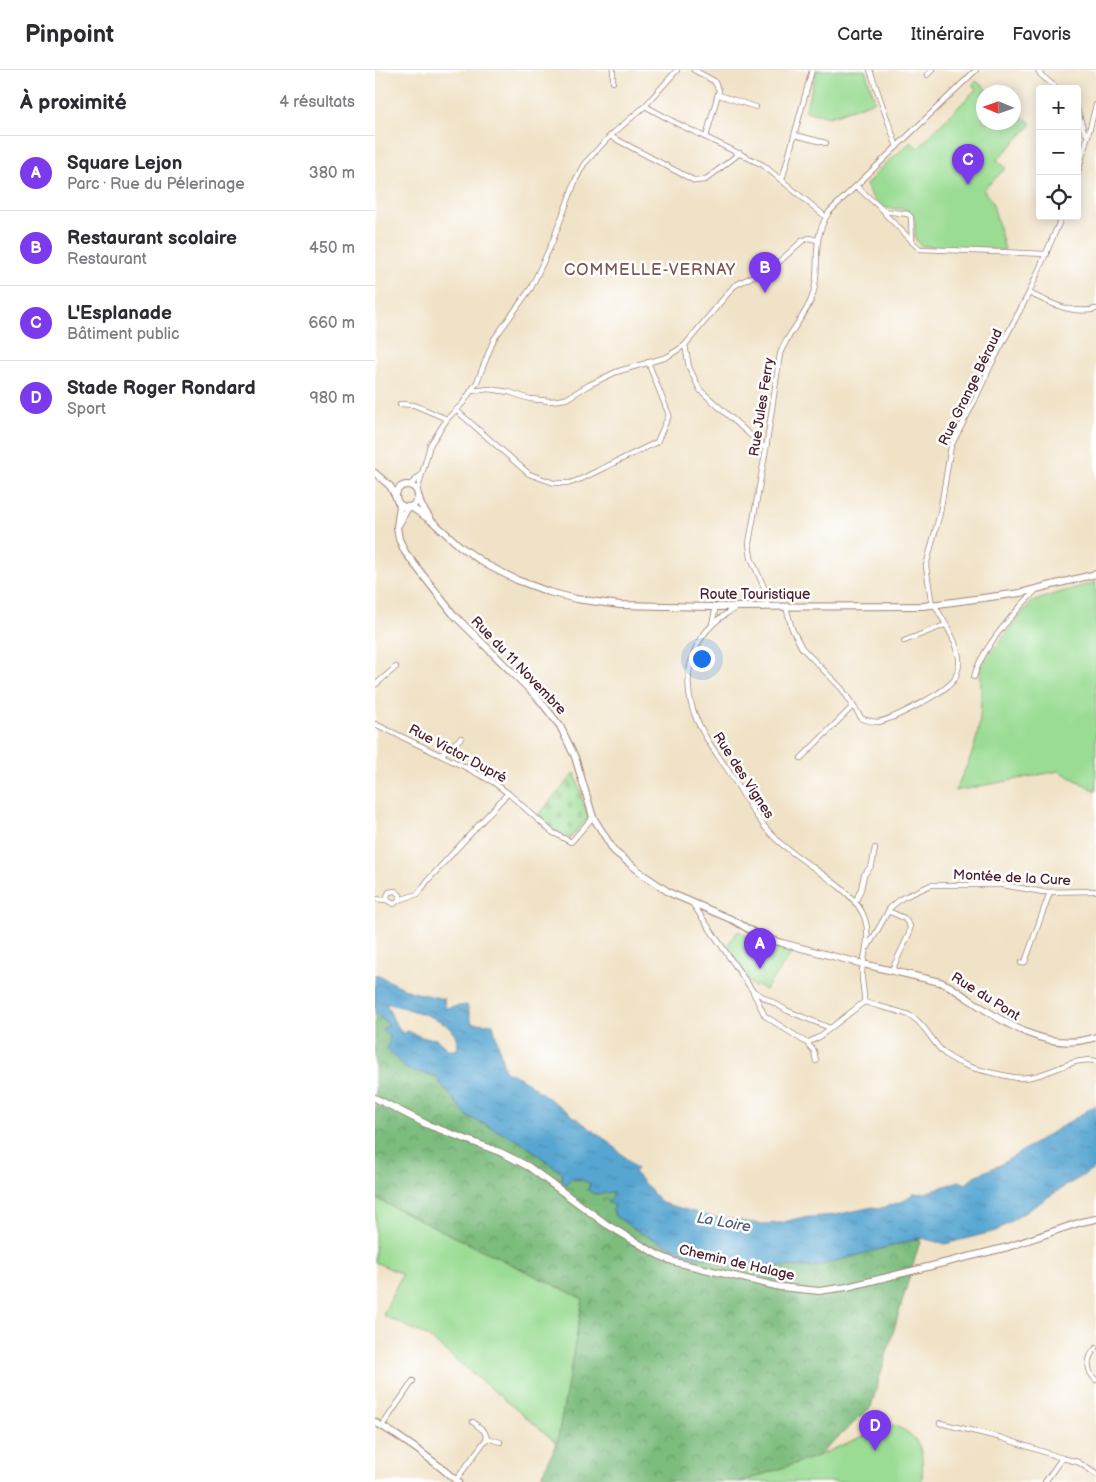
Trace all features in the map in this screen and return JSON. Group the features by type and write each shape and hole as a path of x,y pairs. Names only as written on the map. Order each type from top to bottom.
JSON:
{"street":[{"path":"613,70 613,82"},
{"path":"397,528 409,507 417,502 420,476 430,445 447,419 477,382 494,339 531,288 584,164 610,136 645,106 677,70"},
{"path":"693,70 718,86 719,95 706,137"},
{"path":"782,180 812,70"},
{"path":"870,70 897,147"},
{"path":"927,75 932,70"},
{"name":"Rue Jules Ferry","path":"767,607 767,594 751,558 749,543 767,449 780,354 785,341 813,296 816,282 817,240 825,217 975,70"},
{"path":"1038,70 1053,85"},
{"path":"719,95 756,107"},
{"path":"1077,175 1096,104"},
{"path":"645,106 763,165 825,217"},
{"path":"1081,120 1088,136"},
{"path":"795,135 826,143"},
{"path":"610,136 695,181 705,180 740,153"},
{"path":"857,186 884,211 919,249 1047,254"},
{"path":"884,211 908,214 911,217 912,242"},
{"name":"Rue Grange Béraud","path":"786,607 792,629 803,648 842,689 862,719 876,722 888,719 937,694 948,686 956,676 959,654 933,606 927,581 926,566 940,513 947,461 951,446 1029,293 1060,220"},
{"path":"471,391 489,389 509,392 530,399 551,401 566,399 589,384 616,372 667,357 685,345 735,286 778,263 802,241 809,238 817,240"},
{"path":"1029,293 1066,309 1083,311 1096,308"},
{"path":"685,345 689,367 693,379 700,390 767,449"},
{"path":"456,410 529,474 554,483 570,483 609,467 657,442 669,415 649,362"},
{"path":"400,404 414,405 447,419"},
{"path":"375,473 384,479 408,485 418,494"},
{"path":"396,497 400,488 408,485 420,476"},
{"path":"384,479 400,504 409,507"},
{"name":"Route Touristique","path":"418,494 421,505 433,522"},
{"name":"Rue du 11 Novembre","path":"400,504 397,528 399,539 405,552 453,614 538,698 560,726 575,757 593,817 614,851 670,893 733,920 762,936 863,964"},
{"name":"Route Touristique","path":"409,507 433,522 461,547 487,565 517,580 549,592 576,599 620,605 712,607 933,606 1020,593 1096,574"},
{"path":"974,677 980,658 1023,603 1037,589"},
{"name":"Rue des Vignes","path":"739,606 712,624 698,644 690,662 687,676 695,715 703,733 760,823 777,840 852,899 862,912 866,926 867,948 862,971 864,1002"},
{"path":"712,607 715,611 712,624"},
{"path":"904,641 945,626"},
{"path":"375,685 396,668"},
{"path":"801,758 853,706"},
{"name":"Rue Victor Dupré","path":"375,724 493,782 552,832 571,842 593,817"},
{"path":"441,755 461,738"},
{"path":"375,899 387,900 392,904 418,894 428,880 508,793"},
{"path":"855,903 865,875 872,865 875,848"},
{"name":"Montée de la Cure","path":"867,948 888,911 902,898 931,884 1003,885 1050,892 1096,891"},
{"path":"387,900 388,894 393,891 399,893 399,900"},
{"path":"1021,963 1025,962 1050,892"},
{"path":"692,903 709,931 752,990 765,1016 807,1043 814,1050 816,1061"},
{"path":"888,911 904,918 909,922 910,926 909,934 892,970"},
{"name":"Rue du Pont","path":"863,964 940,982 1013,1028 1032,1036 1065,1042 1083,1042 1096,1037"},
{"path":"752,990 788,1011 830,1028"},
{"path":"807,1043 819,1037 864,1002 909,1015 917,1021 945,1054 961,1064 1014,1077 1027,1078 1045,1074 1084,1060 1096,1061"},
{"name":"Chemin de Halage","path":"375,1098 428,1125 500,1152 529,1167 606,1224 658,1255 675,1262 781,1287 819,1291 847,1287 1008,1247 1096,1219"},
{"path":"1096,1348 1088,1361 1090,1372 1096,1380"},
{"path":"382,1426 413,1380"},
{"path":"375,1422 443,1469 457,1481 487,1438"},
{"path":"473,1422 485,1431 487,1438"},
{"path":"939,1423 1002,1438 1078,1462 1096,1474"},
{"path":"487,1438 500,1442"},
{"path":"1045,1482 1062,1458"}],"green space":[{"path":"817,70 865,70 875,101 829,117 805,111"},
{"path":"976,81 981,85 976,85 976,89 972,85"},
{"path":"976,89 976,130 1021,130 1021,115 1032,124 997,160 1006,168 983,190 992,201 1005,250 922,246 916,240 914,218 910,212 904,209 889,209 879,205 866,185 881,168 911,142 918,148"},
{"path":"1096,582 1096,791 1059,771 955,791 975,745 981,701 980,667 1030,603"},
{"path":"575,773 588,818 570,838 553,830 537,816"},
{"path":"738,931 758,941 792,953 765,990 757,985 754,988 725,948"},
{"path":"375,1012 389,1025 390,1037 406,1069 435,1076 467,1116 521,1142 569,1179 587,1181 590,1183 588,1190 614,1192 615,1216 641,1233 660,1242 694,1256 814,1267 921,1238 871,1407 818,1456 740,1482 541,1482 541,1477 557,1443 583,1299 375,1198"},
{"path":"375,1198 583,1299 557,1443 427,1336 383,1315 402,1274 375,1262"},
{"path":"890,1424 908,1433 918,1444 922,1459 922,1479 920,1482 740,1482 818,1456"}],"water":[{"name":"La Loire","path":"375,974 412,992 444,999 445,1008 467,1005 472,1023 493,1024 505,1071 521,1078 610,1143 637,1169 634,1172 662,1203 712,1217 762,1224 780,1223 799,1218 835,1215 873,1207 878,1209 904,1201 913,1194 925,1193 959,1181 966,1184 975,1176 1000,1165 1096,1105 1096,1168 996,1231 945,1244 921,1238 814,1267 755,1266 694,1256 641,1233 615,1216 613,1210 615,1205 607,1202 613,1196 613,1192 594,1194 588,1190 590,1183 578,1179 570,1179 567,1185 562,1182 562,1173 521,1142 467,1116 435,1076 406,1069 387,1048 390,1037 382,1029 389,1025 375,1012","holes":["386,1003 427,1015 442,1022 453,1031 456,1037 457,1050 449,1050 436,1039 421,1037 408,1031 403,1034 394,1021"]}],"place":[{"name":"L'Esplanade","path":"968,185"},
{"name":"Restaurant scolaire","path":"765,293"},
{"name":"Square Lejon","path":"760,969"},
{"name":"Stade Roger Rondard","path":"875,1451"}],"district":[{"name":"COMMELLE-VERNAY","path":"650,269"}]}
